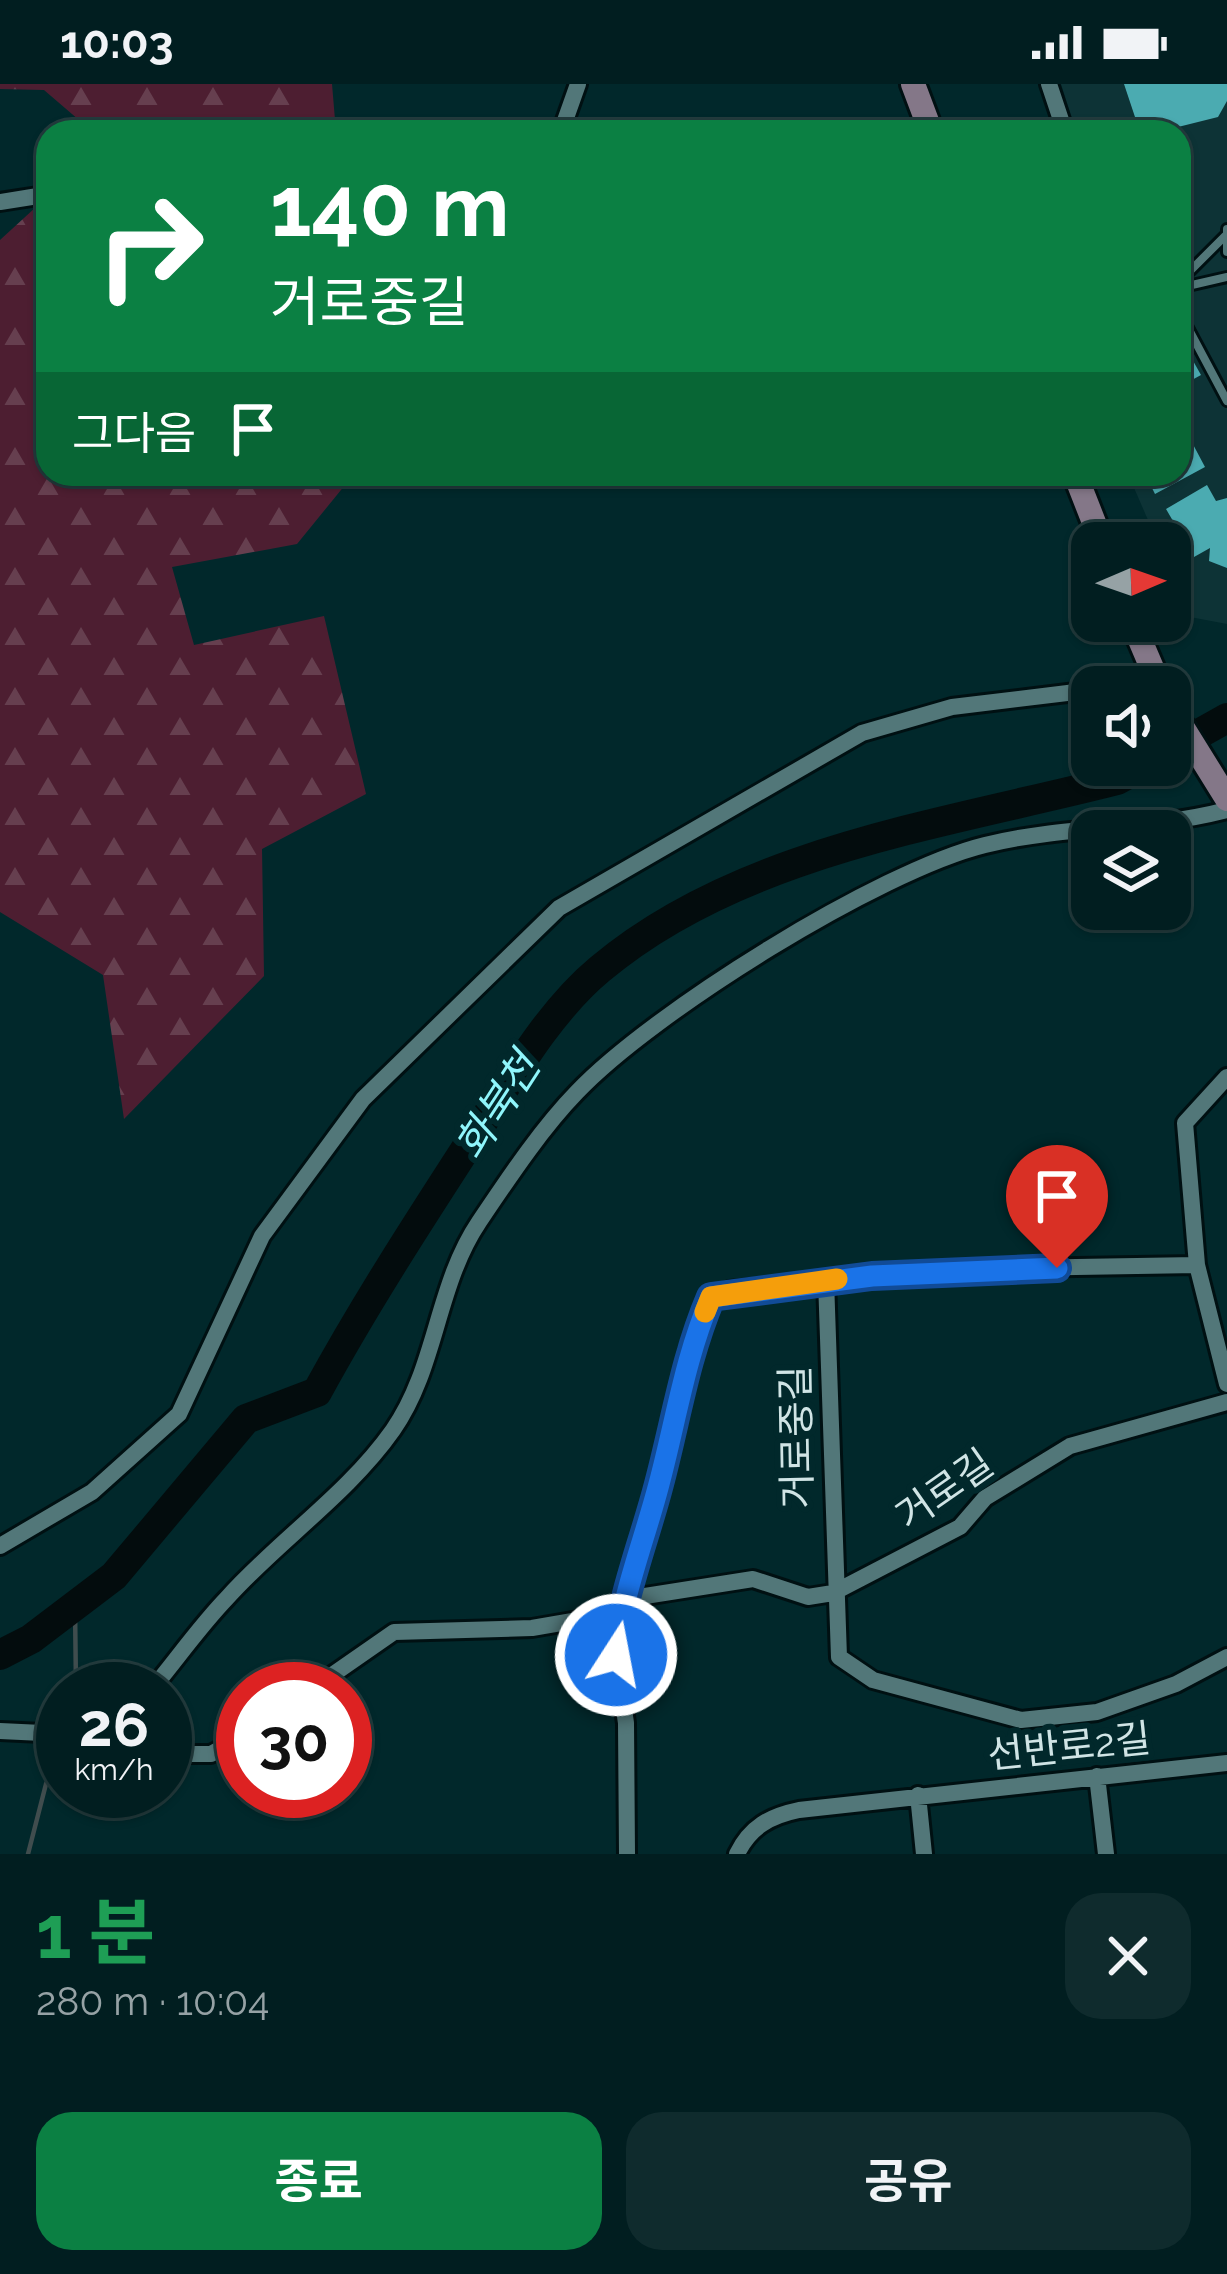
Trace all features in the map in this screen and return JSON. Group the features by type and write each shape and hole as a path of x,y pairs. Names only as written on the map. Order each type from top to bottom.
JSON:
{"main road":[{"path":"914,84 927,120"},
{"path":"1080,486 1094,522"},
{"path":"1191,740 1227,799"}],"street":[{"path":"565,120 578,84"},
{"path":"1049,84 1061,120"},
{"path":"0,202 36,196"},
{"path":"0,1546 92,1492 179,1414 262,1236 363,1099 559,908 862,733 952,707 1071,692"},
{"path":"174,1662 227,1597 393,1430 425,1372 450,1280 476,1226 575,1093 645,1030 858,898 980,846 1031,836 1172,825 1227,810"},
{"path":"1227,1077 1185,1123 1197,1265 1227,1384"},
{"path":"627,1854 626,1723 616,1655 623,1606 660,1481 688,1351 711,1297 826,1280 963,1269 1197,1265"},
{"name":"거로중길","path":"826,1280 833,1593 839,1657 873,1681 1021,1720 1097,1712 1175,1684 1227,1657"},
{"name":"거로길","path":"833,1593 961,1527 985,1498 1070,1446 1227,1402"},
{"path":"351,1662 394,1632 532,1628 753,1579 808,1598 833,1593"},
{"path":"0,1731 36,1733"},
{"name":"선반로2길","path":"740,1848 774,1815 1227,1763"},
{"path":"1097,1775 1106,1854"},
{"path":"918,1795 924,1854"}],"lane":[{"path":"1226,233 1227,252"},
{"path":"1191,272 1226,233"},
{"path":"1191,283 1227,277"},
{"path":"1191,333 1227,401"}],"shaded area":[{"path":"1061,84 1227,84 1227,624 1191,617 1191,522 1149,522 1133,486 1191,486 1191,120 1072,120"}],"green space":[{"path":"0,84 332,84 335,120 79,120 44,90 0,89"},
{"path":"36,207 36,486 344,486 297,544 172,567 194,645 324,616 366,794 262,849 264,976 124,1119 103,975 0,912 0,240"}],"building":[{"path":"1124,84 1227,84 1227,101 1218,117 1191,124 1191,120 1135,117"},
{"path":"1191,359 1201,375 1191,380"},
{"path":"1191,441 1205,467 1191,475"},
{"path":"1207,485 1216,501 1227,498 1227,568 1209,561 1210,548 1194,557 1191,522 1174,522 1166,509"}],"waterway":[{"name":"화북천","path":"1191,738 1227,718"},
{"name":"화북천","path":"0,1655 31,1639 114,1576 246,1419 317,1392 516,1070 563,1005 600,969 655,929 780,869 915,828 1092,786"},
{"path":"75,1606 76,1662"},
{"path":"28,1854 37,1818"}],"slow traffic":[{"path":"705,1312 711,1297 730,1290 837,1279"}],"route":[{"path":"616,1655 620,1613 660,1481 688,1351 711,1297 730,1290 872,1276 1057,1268"}]}
